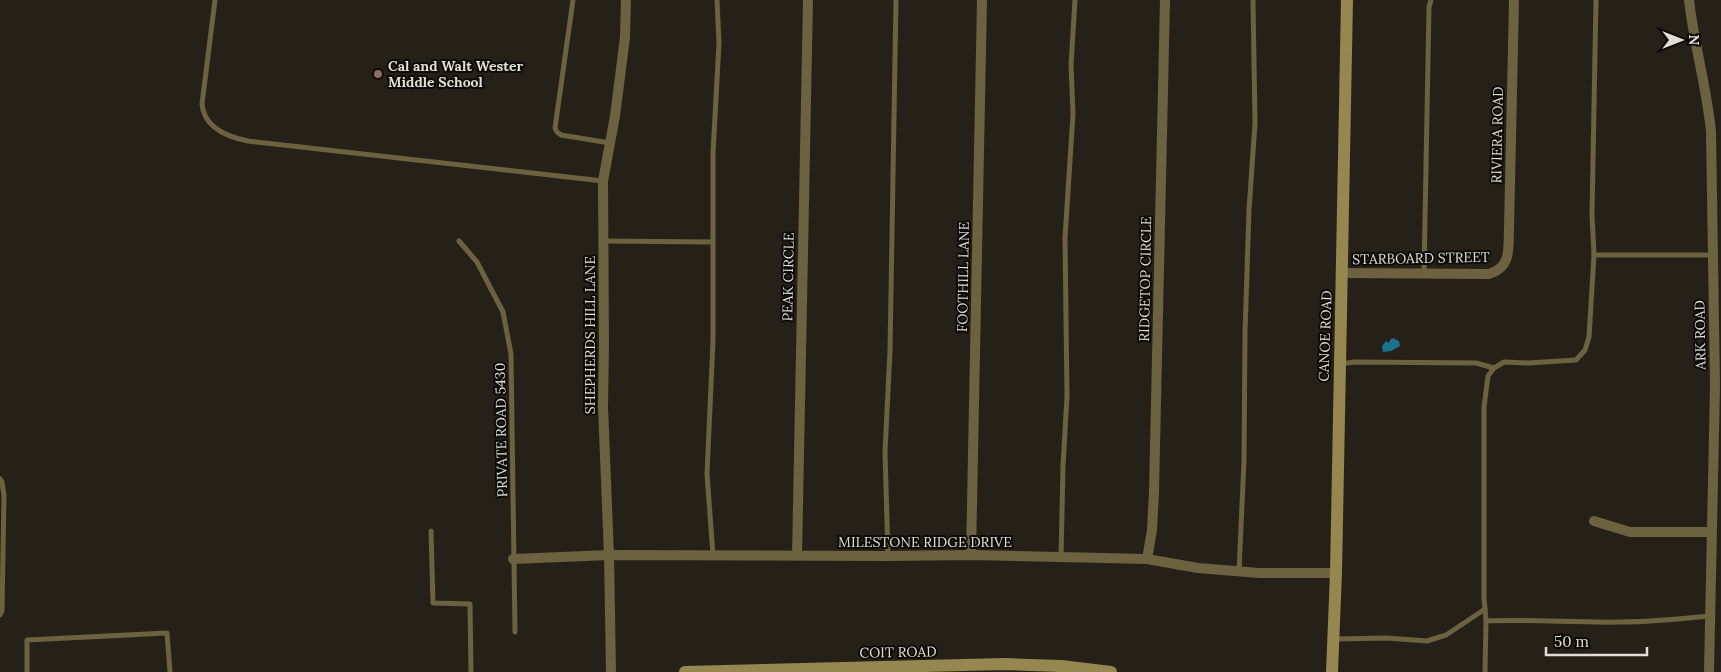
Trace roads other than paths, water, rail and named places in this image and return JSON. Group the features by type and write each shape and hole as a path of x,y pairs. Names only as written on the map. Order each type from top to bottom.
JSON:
{"street":[{"name":"SHEPHERDS HILL LANE","path":"611,672 609,554 603,407 603,181 625,37 626,0"},
{"name":"PEAK CIRCLE","path":"796,555 808,0"},
{"name":"FOOTHILL LANE","path":"971,554 982,0"},
{"name":"RIDGETOP CIRCLE","path":"1147,559 1152,530 1154,492 1165,0"},
{"name":"CANOE ROAD","path":"1332,672 1336,573 1347,0"},
{"name":"RIVIERA ROAD","path":"1500,269 1507,259 1514,0"},
{"name":"ARK ROAD","path":"1688,0 1710,123 1715,385 1709,672"},
{"name":"STARBOARD STREET","path":"1342,273 1489,274 1500,269"},
{"path":"1594,521 1630,532 1711,532"},
{"name":"MILESTONE RIDGE DRIVE","path":"513,558 609,554 888,556 971,554 1147,559 1198,568 1239,571 1336,573"},
{"name":"COIT ROAD","path":"685,672 1004,664 1061,666 1111,672"}],"lane":[{"path":"215,0 202,104 203,112 209,122 222,133 248,141 603,181"},
{"path":"574,0 555,128 561,135 610,143"},
{"path":"712,555 707,474 712,341 712,154 719,43 717,0"},
{"path":"888,556 885,452 890,351 896,0"},
{"path":"1061,558 1067,396 1065,238 1073,114 1071,65 1075,0"},
{"path":"1239,571 1244,461 1248,229 1255,123 1252,0"},
{"path":"1424,273 1429,7 1431,0"},
{"path":"1485,672 1484,407 1488,376 1494,368 1504,362 1528,363 1576,360 1585,350 1589,338 1594,255 1592,215 1596,0"},
{"name":"PRIVATE ROAD 5430","path":"459,241 477,262 492,290 503,312 508,335 512,372 515,632"},
{"path":"604,241 711,242"},
{"path":"1594,255 1713,255"},
{"path":"1340,364 1354,362 1476,363 1494,368"},
{"path":"0,479 4,496 2,611 0,615"},
{"path":"431,531 433,603 470,604 471,672"},
{"path":"1333,639 1387,638 1427,641 1446,635 1485,609"},
{"path":"1486,621 1620,622 1710,616"},
{"path":"27,672 27,640 167,633 170,672"}],"water":[{"path":"1393,338 1399,341 1400,346 1391,351 1383,352 1382,346 1386,341 1389,343"}],"place":[{"name":"Cal and Walt Wester Middle School","path":"378,74"}]}
